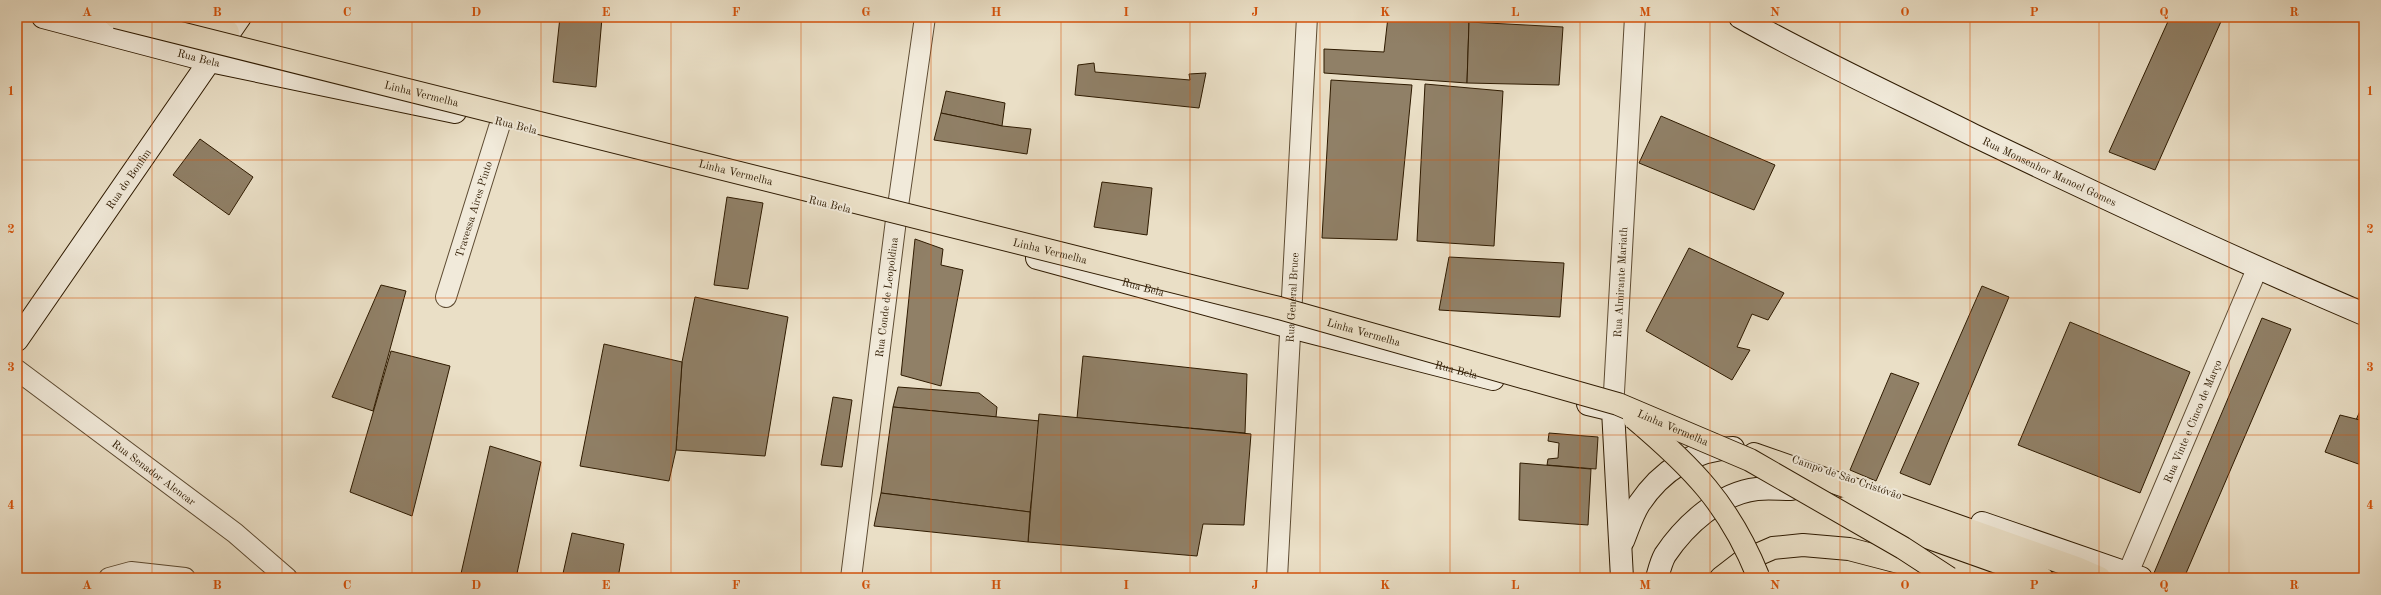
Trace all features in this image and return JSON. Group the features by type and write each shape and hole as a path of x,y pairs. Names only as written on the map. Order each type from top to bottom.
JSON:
{"main road":[{"name":"Linha Vermelha","path":"116,17 1279,308 1615,407 1750,460 1903,548 1950,578"},
{"name":"Linha Vermelha","path":"170,17 1278,301 1620,396 1754,454 1907,543 1962,578"},
{"path":"1615,407 1669,447 1707,486 1728,515 1745,543 1758,578"},
{"path":"1754,454 2077,568 2100,578"},
{"path":"1791,489 2037,576"},
{"path":"1721,578 1743,561 1773,548 1803,545 1849,549 1934,571 1950,578"}],"street":[{"name":"Rua Bela","path":"43,17 210,61 501,121 896,220 1290,327 1615,407"},
{"name":"Rua do Bonfim","path":"17,340 240,17"},
{"name":"Rua Conde de Leopoldina","path":"851,578 896,220 925,17"},
{"name":"Rua General Bruce","path":"1277,578 1299,127 1307,17"},
{"name":"Rua Almirante Mariath","path":"1621,546 1615,407 1635,17"},
{"name":"Rua Monsenhor Manoel Gomes","path":"1740,17 1795,48 2257,269 2364,314"},
{"name":"Travessa Aires Pinto","path":"446,297 501,121"},
{"name":"Rua Vinte e Cinco de Março","path":"2135,576 2257,269"},
{"name":"Rua Senador Alencar","path":"17,370 235,533 287,578"},
{"name":"Campo de São Cristóvão","path":"1622,578 1621,546 1638,505 1660,477 1689,458 1714,449 1752,448 1777,453 2135,576"},
{"path":"1657,578 1664,556 1682,533 1711,508 1728,498 1756,489 1791,489"},
{"path":"109,578 131,572 185,578"}],"building":[{"path":"560,17 602,18 596,87 553,82"},
{"path":"1269,17 1283,17 1283,20 1270,19"},
{"path":"1388,17 1469,22 1467,83 1324,73 1324,49 1384,52"},
{"path":"2170,17 2223,17 2155,170 2109,152"},
{"path":"1469,22 1563,27 1559,85 1467,83"},
{"path":"1094,63 1095,72 1190,80 1189,74 1206,73 1199,108 1075,95 1078,65"},
{"path":"1331,80 1412,85 1397,240 1322,238"},
{"path":"1425,84 1503,91 1494,246 1417,241"},
{"path":"946,91 1005,103 1002,126 941,113"},
{"path":"941,113 1002,126 1031,129 1027,154 934,140"},
{"path":"1661,116 1775,165 1754,210 1639,163"},
{"path":"200,139 253,177 229,215 173,175"},
{"path":"1102,182 1152,188 1147,235 1094,227"},
{"path":"727,197 763,203 748,289 714,285"},
{"path":"915,239 943,249 941,265 963,270 941,386 901,375"},
{"path":"1689,248 1784,293 1768,320 1752,314 1737,347 1750,350 1732,380 1646,331"},
{"path":"1449,257 1564,263 1560,317 1439,310"},
{"path":"381,285 406,291 373,411 332,397"},
{"path":"1982,286 2009,297 1930,485 1900,473"},
{"path":"695,297 788,317 765,456 676,450 682,362"},
{"path":"2262,318 2291,329 2184,578 2168,578 2154,573"},
{"path":"2070,322 2190,372 2140,493 2018,445"},
{"path":"604,344 682,362 676,450 669,481 580,466"},
{"path":"391,351 450,366 412,516 350,492"},
{"path":"1083,356 1247,374 1245,433 1077,418"},
{"path":"1891,373 1919,383 1876,481 1850,470"},
{"path":"898,387 979,393 997,407 996,417 893,407"},
{"path":"833,397 852,400 842,467 821,465"},
{"path":"2364,402 2364,421 2356,420"},
{"path":"893,407 1040,421 1030,512 881,493"},
{"path":"1039,414 1251,434 1244,525 1203,524 1197,556 1028,542"},
{"path":"2340,415 2364,421 2364,466 2325,452"},
{"path":"1549,433 1598,437 1596,469 1547,465 1548,459 1558,458 1559,443 1548,441"},
{"path":"490,446 541,462 516,578 460,578"},
{"path":"1520,463 1591,469 1588,525 1519,520"},
{"path":"881,493 1030,512 1028,542 874,526"},
{"path":"572,533 624,544 618,578 562,578"}]}
